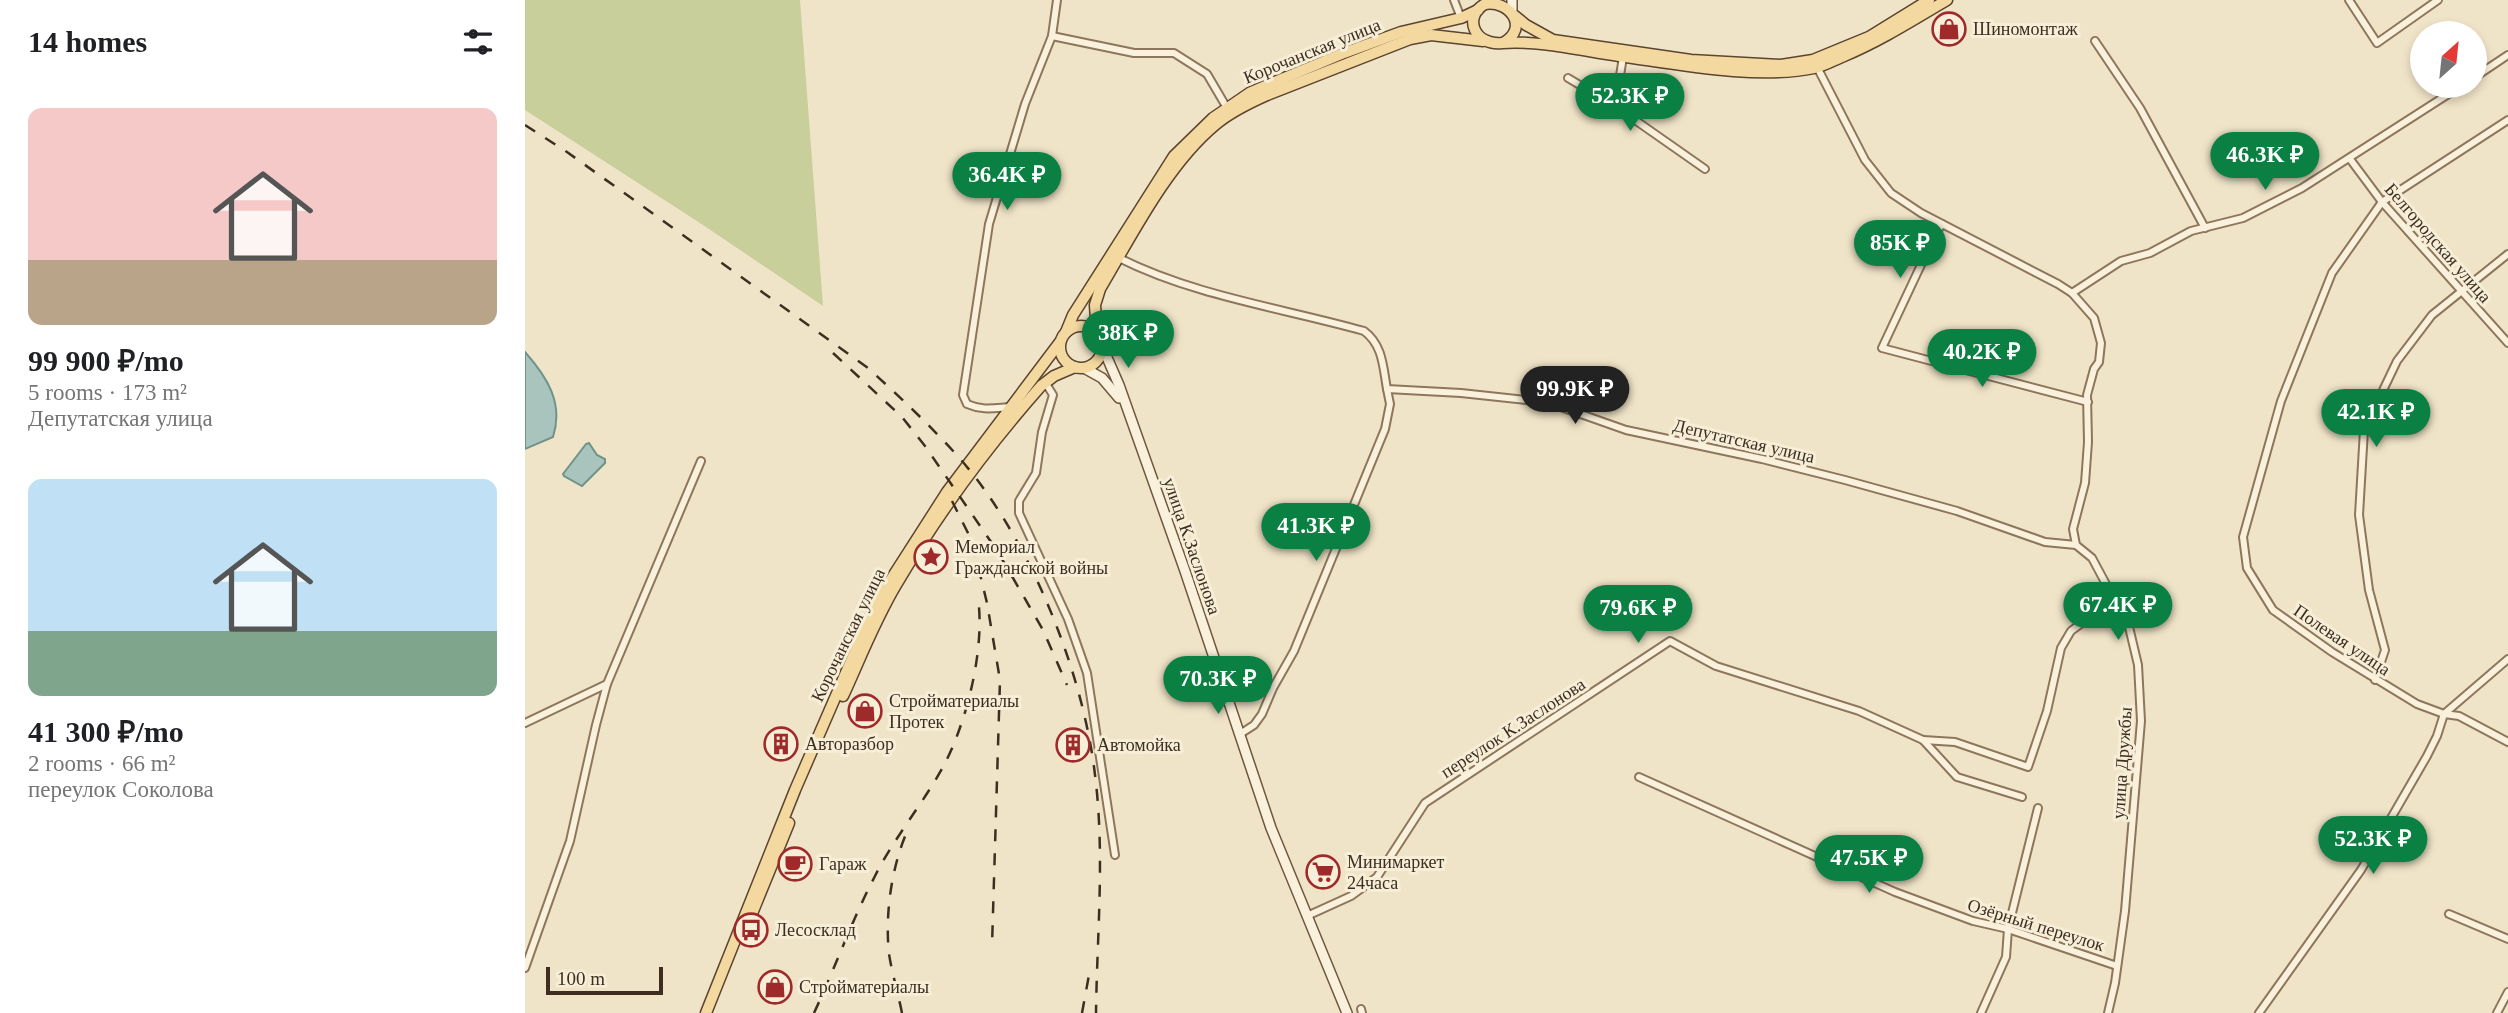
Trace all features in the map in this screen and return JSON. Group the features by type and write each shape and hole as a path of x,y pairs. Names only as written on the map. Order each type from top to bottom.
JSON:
{"main road":[{"path":"1929,0 1870,37 1815,64 1691,60 1553,40 1526,25 1513,9 1496,2 1483,5 1475,16 1475,30 1483,41 1489,44 1553,47 1690,67 1783,72 1815,64 1874,44 1947,0"},
{"name":"Корочанская улица","path":"706,1013 795,790 871,615 947,492 1063,337 1073,315 1174,156 1227,108 1251,92 1344,53 1416,27 1461,18 1483,5"},
{"path":"1503,43 1516,29 1513,9"},
{"name":"Корочанская улица","path":"1097,335 1094,319 1096,297 1180,160 1217,123 1244,105 1410,39 1431,34 1483,41"},
{"path":"1082,326 1097,335 1102,346 1097,360 1079,368 1063,358 1063,337 1072,328 1082,326"},
{"name":"Корочанская улица","path":"712,1013 801,792 896,584 957,491 1045,382 1079,368"}],"street":[{"path":"1013,407 988,410 972,407 967,404 963,395 989,224 1025,104 1052,36 1057,0"},
{"path":"1454,0 1461,18"},
{"path":"2349,0 2377,43 2438,0"},
{"path":"1052,36 1133,53 1174,53 1207,74 1227,108"},
{"path":"2095,41 2140,108 2205,228"},
{"path":"2487,69 2508,55"},
{"path":"1615,106 1623,57"},
{"path":"1815,64 1865,160 1891,193 2072,293 2094,318 2101,343 2099,362 2094,369 2088,402 2085,483 2073,529 2076,545"},
{"path":"1568,78 1615,106 1705,169"},
{"path":"2072,293 2121,261 2150,253 2191,231 2243,218 2302,188 2443,98"},
{"path":"2382,202 2508,120"},
{"name":"Белгородская улица","path":"2350,159 2382,202 2508,343"},
{"name":"Полевая улица","path":"2382,202 2332,272 2281,401 2243,537 2247,568 2273,610 2312,638 2417,704 2444,714 2459,716 2508,742"},
{"path":"1943,224 1935,235 1882,348 2088,402"},
{"path":"2375,680 2385,650 2369,590 2359,515 2364,430 2397,361 2432,315 2508,254"},
{"path":"1119,258 1173,280 1265,308 1364,331 1374,338 1380,351 1390,404 1385,429 1294,651 1262,714 1254,725 1240,734"},
{"name":"улица К.Заслонова","path":"1102,346 1185,571 1271,828 1347,1013"},
{"name":"улица К.Заслонова","path":"1079,368 1102,379 1125,405"},
{"path":"1045,382 1053,395 1042,432 1036,473 1019,501 1019,513 1067,619 1087,673 1115,855"},
{"name":"Депутатская улица","path":"1387,389 1483,395 1558,406 1626,430 1762,459 1857,483 1957,511 2045,542 2076,545"},
{"path":"525,968 570,841 607,684 701,461"},
{"name":"улица Дружбы","path":"2076,545 2092,558 2129,627 2138,665 2141,721 2125,911 2108,1013"},
{"name":"переулок К.Заслонова","path":"1307,916 1351,896 1377,877 1425,803 1670,641 1717,666 1859,711 1923,740 1955,741 2028,767 2047,710 2061,648 2071,631 2113,600"},
{"path":"2259,1013 2361,870 2427,756 2444,714 2508,659"},
{"path":"525,723 607,684"},
{"name":"переулок К.Заслонова","path":"1923,740 1957,777 2022,797"},
{"name":"Озёрный переулок","path":"1639,777 1895,892 1973,921 2008,929 2117,966"},
{"path":"1981,1013 2006,957 2008,929 2038,808"},
{"path":"2449,914 2508,939"},
{"path":"2497,1013 2508,992"}],"green space":[{"path":"525,0 800,0 823,306 525,110"}],"water":[{"path":"525,352 551,391 555,402 556,425 553,437 525,449"},
{"path":"589,443 597,455 605,459 605,463 582,486 563,474"}],"railway":[{"path":"525,125 567,152 868,368 940,437 987,493 1031,568 1049,609 1066,651 1089,735 1100,834 1096,1013"},
{"path":"833,353 902,417 925,446 998,552 1043,630 1067,685"},
{"path":"952,501 972,541 987,603 1000,680 992,946"},
{"path":"814,1013 875,876 935,781 959,731 975,668 980,626 979,607"},
{"path":"902,1013 889,954 888,924 890,893 906,834"},
{"path":"1082,1013 1089,975"}],"place":[{"name":"Шиномонтаж","path":"1949,29"},
{"name":"Мемориал Гражданской войны","path":"931,557"},
{"name":"Стройматериалы Протек","path":"865,711"},
{"name":"Авторазбор","path":"781,744"},
{"name":"Автомойка","path":"1073,745"},
{"name":"Гараж","path":"795,864"},
{"name":"Минимаркет 24часа","path":"1323,872"},
{"name":"Лесосклад","path":"751,930"},
{"name":"Стройматериалы","path":"775,987"}]}
